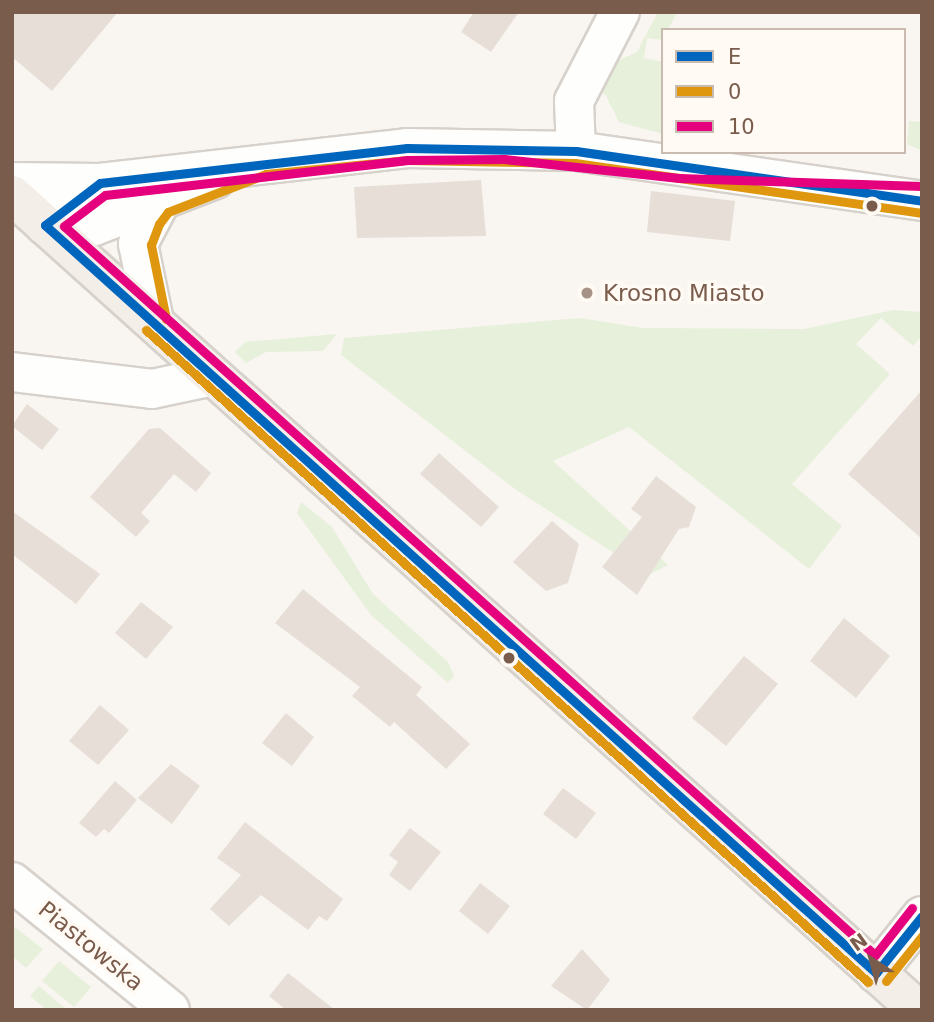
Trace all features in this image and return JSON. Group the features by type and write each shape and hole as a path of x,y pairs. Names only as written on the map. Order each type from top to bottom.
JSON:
{"main road":[{"path":"12,195 918,1010"}],"street":[{"path":"576,151 574,101 620,12"},
{"path":"12,182 100,183 263,162 408,148 576,151 922,201"},
{"path":"45,225 94,226 263,162"},
{"path":"679,166 922,174"},
{"path":"45,225 100,183"},
{"path":"154,321 138,244 160,202"},
{"path":"12,372 152,389 213,376"},
{"name":"Piastowska","path":"12,882 170,1010"},
{"path":"876,973 922,916"}],"green space":[{"path":"658,12 677,12 669,28 661,28 661,40 647,38 644,58 661,62 661,133 619,122 605,94 595,91 610,64 637,52"},
{"path":"909,121 922,122 922,151 907,144"},
{"path":"893,310 922,312 922,336 913,346 881,318 856,344 890,374 792,484 842,526 809,569 629,427 553,461 668,565 648,575 515,489 341,355 344,338 580,318 643,328 804,329"},
{"path":"337,334 323,351 266,352 246,363 235,352 245,342"},
{"path":"301,502 332,527 373,594 448,662 454,676 448,683 371,615 297,513"},
{"path":"12,925 43,949 26,968 12,956"},
{"path":"59,961 91,987 74,1007 42,981"},
{"path":"39,986 67,1010 47,1010 30,996"}],"building":[{"path":"12,12 118,12 52,91 12,57"},
{"path":"474,12 519,12 491,52 461,32"},
{"path":"481,180 486,236 357,238 354,187"},
{"path":"651,191 735,201 730,241 647,232"},
{"path":"922,390 922,539 848,474"},
{"path":"27,404 59,429 42,450 12,426"},
{"path":"160,428 211,473 196,492 174,474 141,513 150,521 136,537 90,497 149,429"},
{"path":"439,453 499,507 481,527 420,474"},
{"path":"656,476 696,507 689,527 679,529 637,595 602,567 642,517 631,509"},
{"path":"12,511 100,574 76,604 12,554"},
{"path":"552,521 579,544 568,583 546,591 513,562"},
{"path":"303,589 422,687 416,695 470,744 446,769 394,722 390,727 352,696 360,687 275,623"},
{"path":"141,602 173,627 146,659 115,633"},
{"path":"844,618 890,656 856,698 810,661"},
{"path":"744,656 778,684 726,746 692,718"},
{"path":"100,705 129,730 98,765 69,741"},
{"path":"286,713 314,737 292,766 262,743"},
{"path":"171,764 200,786 172,824 138,798"},
{"path":"115,781 137,800 109,833 104,829 96,837 79,823"},
{"path":"563,788 596,813 576,839 543,814"},
{"path":"245,822 343,899 327,921 319,916 308,930 261,895 229,926 210,909 241,875 217,858"},
{"path":"410,828 441,852 410,891 389,875 398,862 389,855"},
{"path":"480,883 510,906 488,934 459,911"},
{"path":"582,949 610,980 587,1010 551,986"},
{"path":"288,973 335,1010 286,1010 269,996"}],"transit line":[{"name":"E","path":"876,973 45,225 100,183 407,148 576,151 922,201"},
{"name":"10","path":"912,908 875,955 64,226 105,195 408,160 504,159 679,178 922,186"},
{"name":"0","path":"166,319 151,245 159,224 168,212 266,174 407,160 575,163 920,213"},
{"name":"0","path":"146,330 868,982"},
{"name":"E","path":"876,973 922,916"},
{"name":"0","path":"886,981 922,936"}],"place":[{"name":"Krosno Miasto","path":"587,293"}]}
